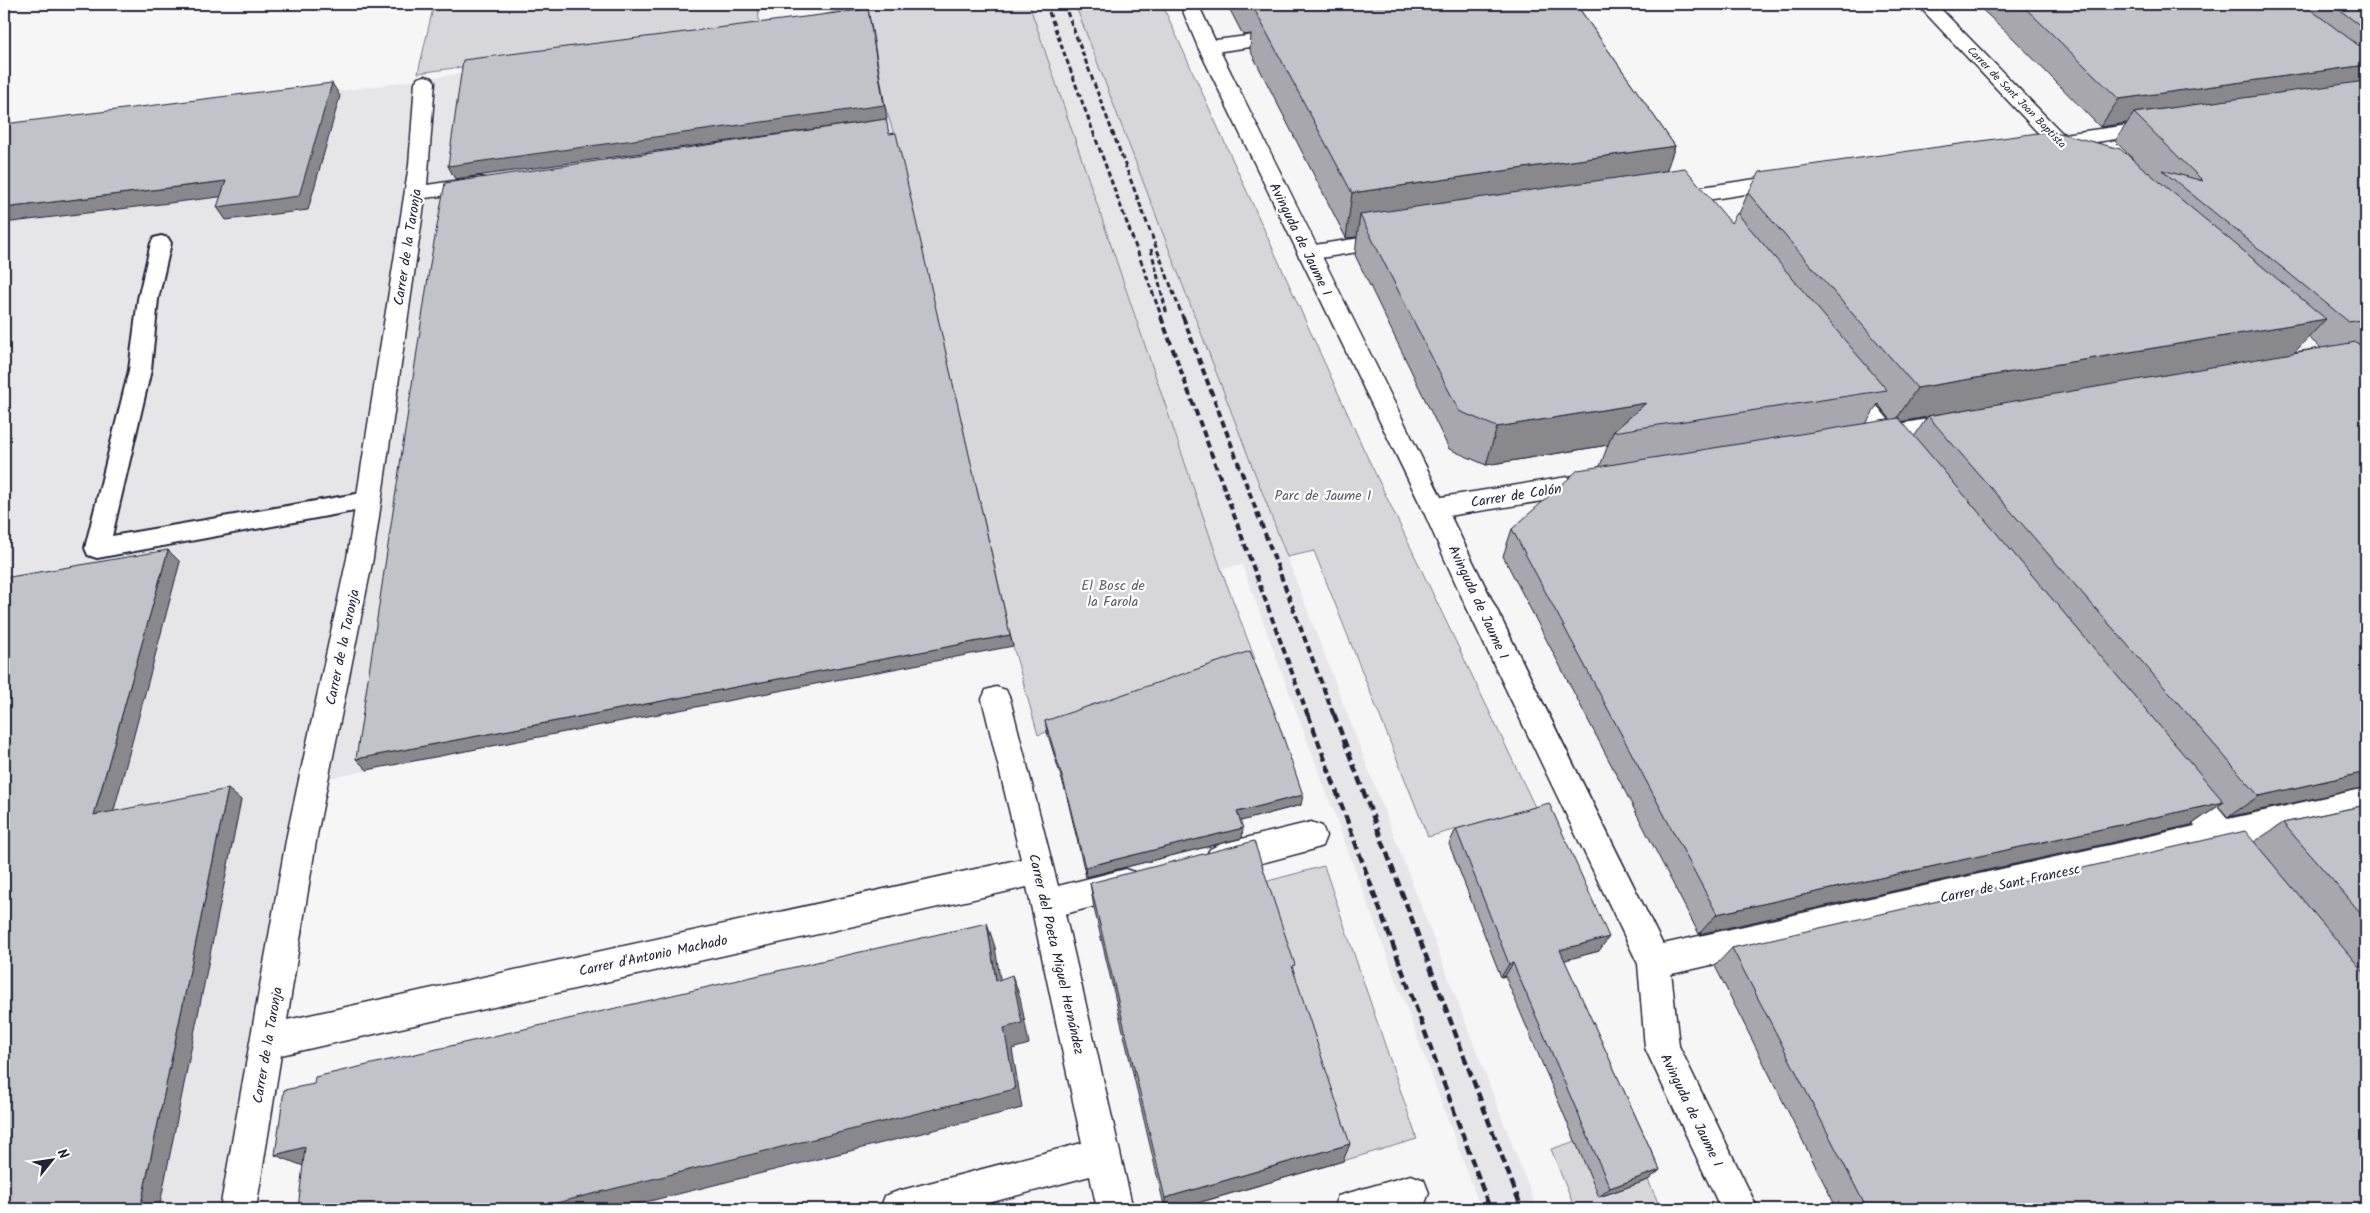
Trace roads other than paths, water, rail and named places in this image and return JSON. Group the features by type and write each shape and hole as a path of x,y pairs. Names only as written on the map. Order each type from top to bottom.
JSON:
{"street":[{"name":"Avinguda de Jaume I","path":"1188,4 1308,253 1435,508 1654,962 1662,1048 1740,1209"},
{"name":"Carrer de Sant Joan Baptista","path":"1926,4 2058,141 2084,164"},
{"path":"1208,47 1304,35"},
{"name":"Carrer de la Taronja","path":"238,1209 302,835 358,567 415,193 425,82"},
{"path":"2024,145 2177,124"},
{"path":"1650,202 1809,178"},
{"path":"415,193 496,181"},
{"path":"1308,253 1414,237"},
{"path":"1832,369 1915,469"},
{"path":"1852,441 1978,420"},
{"name":"Carrer de Colón","path":"1435,508 1617,479"},
{"name":"Carrer del Poeta Miguel Hernández","path":"996,699 1039,870 1115,1209"},
{"path":"2170,772 2261,882"},
{"name":"Carrer de Sant Francesc","path":"1654,962 2366,802"},
{"path":"1190,867 1311,836"},
{"name":"Carrer d'Antonio Machado","path":"268,1041 1039,870"},
{"path":"1046,904 1153,877"},
{"path":"898,1209 1103,1155"},
{"path":"1351,1209 1411,1192"}],"lane":[{"path":"162,243 148,299 140,370 97,548 368,501"}],"railway":[{"path":"1046,4 1162,318"},
{"path":"1064,4 1183,318"},
{"path":"1151,249 1167,315"},
{"path":"1161,317 1308,716"},
{"path":"1183,317 1334,716"},
{"path":"1308,714 1490,1209"},
{"path":"1334,714 1522,1209"}],"park label":[{"name":"Parc de Jaume I","path":"1323,495"},
{"name":"El Bosc de la Farola","path":"1113,594"}]}
